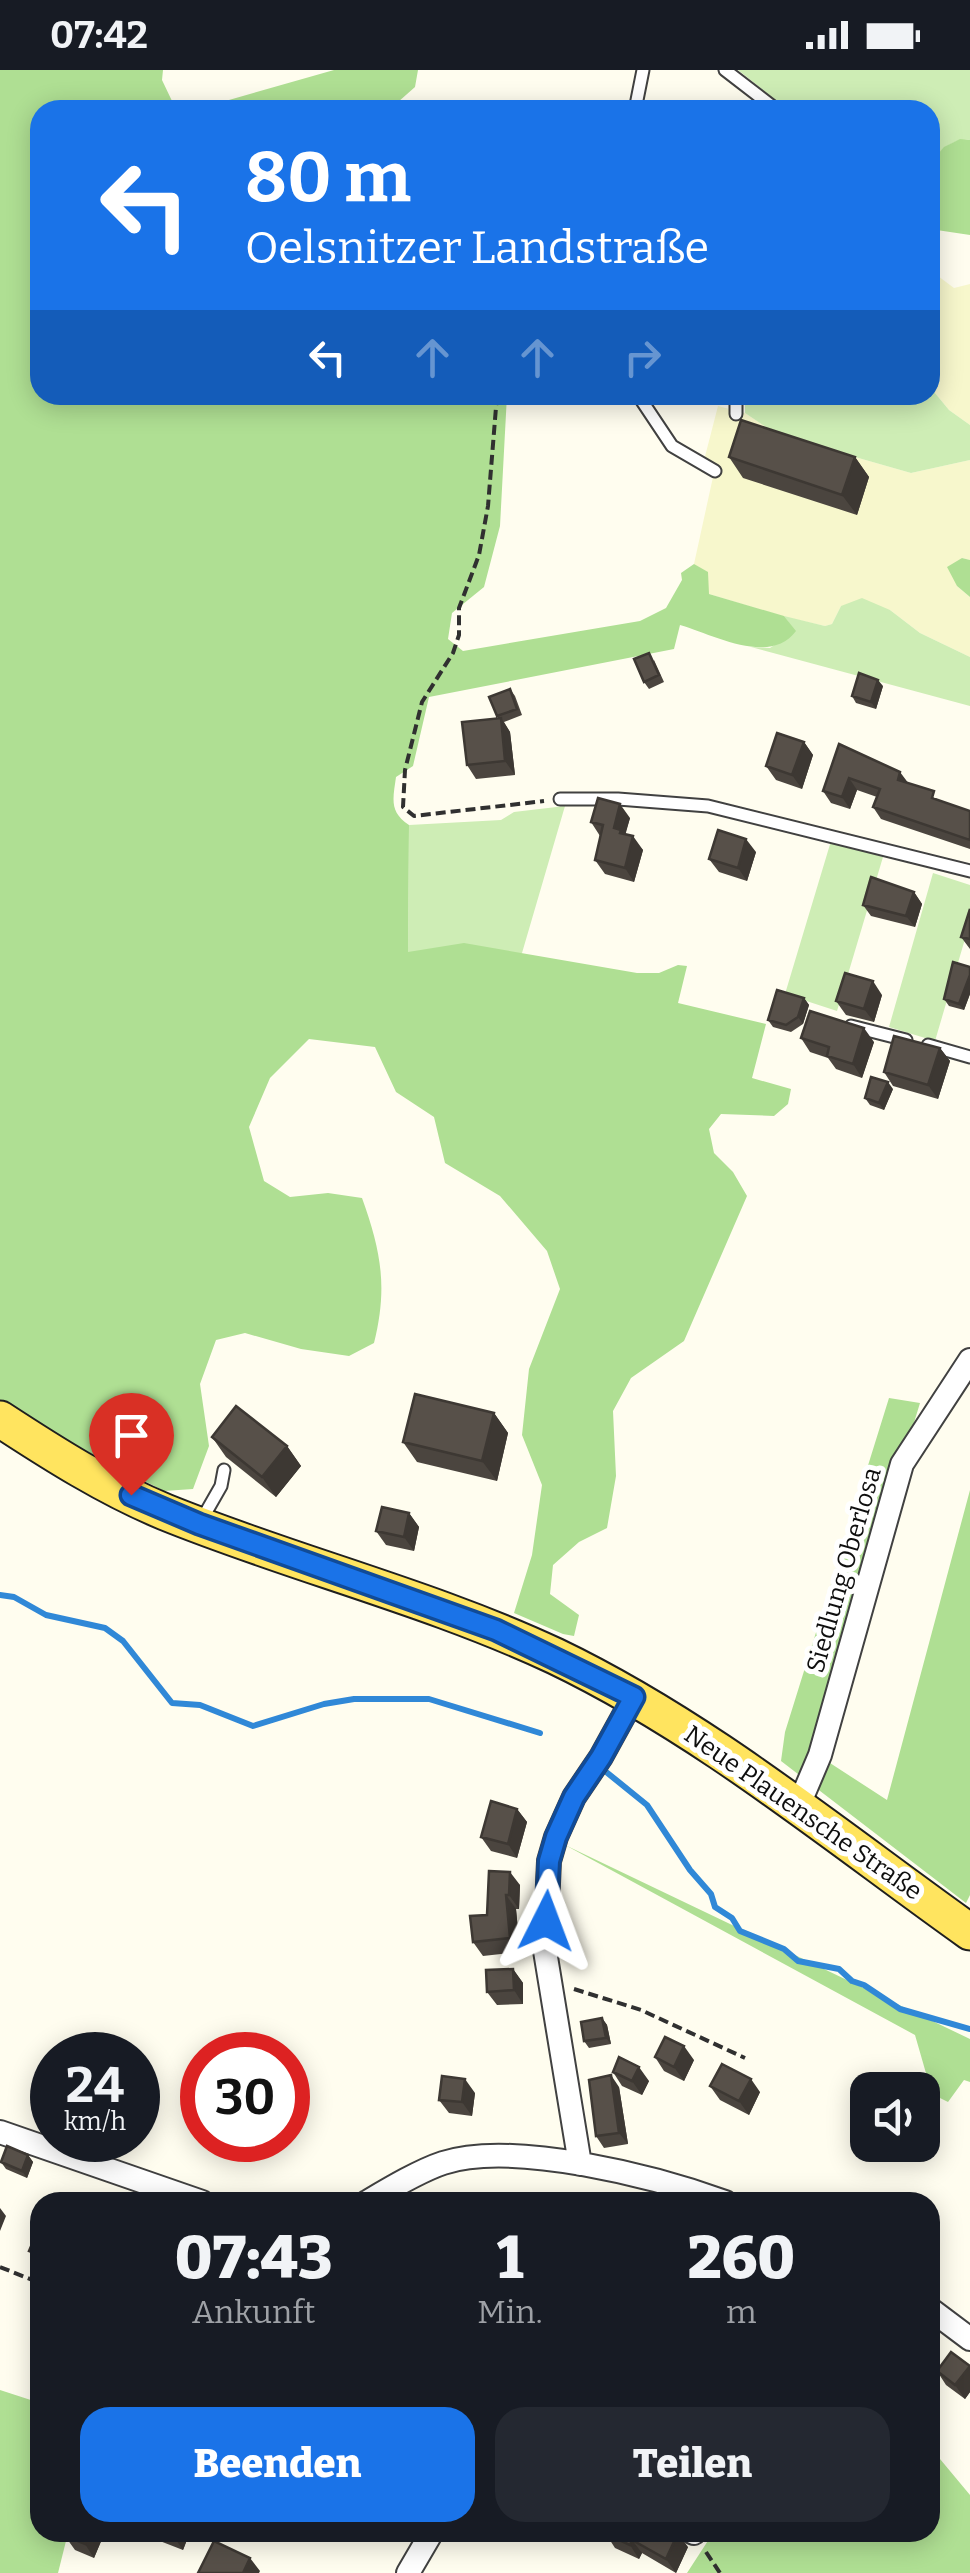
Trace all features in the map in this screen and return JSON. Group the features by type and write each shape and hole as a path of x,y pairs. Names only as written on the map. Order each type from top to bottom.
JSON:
{"main road":[{"name":"Neue Plauensche Straße","path":"0,1419 101,1480 161,1510 496,1630 634,1697 798,1807 970,1932"}],"street":[{"name":"Siedlung Oberlosa","path":"798,1807 820,1755 902,1464 970,1360"},
{"path":"580,2164 545,1951 549,1861 574,1797 634,1697"},
{"path":"0,2132 173,2192"},
{"path":"387,2192 442,2163 504,2157 628,2172 687,2192"},
{"path":"940,2316 970,2339"},
{"path":"408,2573 426,2542"}],"lane":[{"path":"637,100 643,70"},
{"path":"725,70 764,100"},
{"path":"645,405 672,446 716,470"},
{"path":"736,405 736,414"},
{"path":"560,799 708,806 970,870"},
{"path":"846,1025 970,1056"},
{"path":"199,1524 220,1486 224,1470"}],"path":[{"path":"496,405 488,506 479,554 459,608 459,635 422,702 406,770 403,807 414,816 560,799"},
{"path":"550,1984 642,2010 745,2058"},
{"path":"0,2267 30,2278"},
{"path":"699,2542 720,2573"}],"green space":[{"path":"0,70 163,70 162,80 172,100 30,100 30,405 506,405 500,526 484,587 452,613 448,639 463,651 640,621 666,608 682,580 681,573 694,564 708,572 709,594 784,616 796,631 772,646 741,645 680,625 674,649 429,697 413,766 396,777 394,798 395,810 409,825 408,952 464,943 637,973 659,973 678,965 687,966 678,1003 766,1024 752,1078 791,1089 788,1104 774,1116 721,1114 709,1129 714,1153 733,1172 747,1196 684,1341 631,1378 613,1411 616,1476 607,1528 579,1542 553,1565 550,1594 579,1615 574,1636 514,1613 532,1555 542,1485 522,1435 529,1369 560,1289 547,1251 500,1196 445,1163 434,1117 396,1092 375,1047 309,1039 270,1078 249,1127 264,1181 290,1197 328,1193 362,1198 380,1269 381,1304 374,1343 349,1356 301,1349 245,1333 216,1340 200,1384 209,1446 193,1489 164,1491 30,1422 0,1401"},
{"path":"334,70 418,70 415,87 400,100 229,100"},
{"path":"738,70 970,70 970,140 953,143 940,152 940,100 776,100"},
{"path":"960,139 970,140 970,235 940,230 940,152"},
{"path":"940,278 954,288 970,284 970,425 940,399"},
{"path":"940,399 970,425 970,460 911,473 778,435 745,413 745,405 940,405"},
{"path":"718,406 745,413 778,435 911,473 970,460 970,560 962,558 957,586 970,597 970,657 920,633 890,610 841,606 832,624 825,626 709,594 694,564 713,477 701,472"},
{"path":"962,558 970,560 970,597 957,586 947,567"},
{"path":"862,598 970,657 970,706 751,647 770,648 795,631 784,616 825,626 832,624 841,606"},
{"path":"565,806 522,953 408,953 409,825 501,820 514,812"},
{"path":"831,841 883,857 837,1011 785,994"},
{"path":"933,873 970,885 970,922 935,1041 889,1027"},
{"path":"889,1398 920,1403 813,1752 887,1800 970,1490 970,1895 966,1903 781,1761 785,1732"},
{"path":"565,1845 970,2039 970,2082 964,2080 948,2102 940,2098 940,2072 926,2072 915,2035"},
{"path":"0,2390 30,2400 30,2542 66,2542 58,2573 0,2573"},
{"path":"940,2459 970,2495 970,2573 687,2573 707,2542 940,2542"}],"building":[{"path":"741,420 855,457 842,495 729,457"},
{"path":"649,653 659,675 644,682 634,659"},
{"path":"859,673 878,680 871,702 852,696"},
{"path":"510,689 517,709 497,716 489,697"},
{"path":"501,718 505,761 467,765 462,722"},
{"path":"777,733 804,742 792,775 766,766"},
{"path":"839,744 900,772 898,780 934,791 932,798 970,811 970,840 873,807 880,789 849,778 842,797 823,791"},
{"path":"598,798 620,804 614,828 633,836 625,868 595,860 603,825 591,822"},
{"path":"718,830 746,839 738,868 709,859"},
{"path":"871,877 914,892 906,916 863,905"},
{"path":"970,909 970,939 961,937"},
{"path":"953,962 970,967 959,1004 944,999"},
{"path":"845,973 873,981 864,1009 836,1001"},
{"path":"777,990 804,998 798,1017 786,1025 768,1020"},
{"path":"810,1011 864,1028 853,1064 827,1056 829,1047 801,1038"},
{"path":"894,1036 940,1048 928,1085 884,1072"},
{"path":"871,1077 888,1082 879,1103 865,1098"},
{"path":"415,1394 494,1413 482,1461 403,1442"},
{"path":"236,1406 287,1446 262,1477 212,1437"},
{"path":"382,1507 409,1513 404,1537 376,1531"},
{"path":"491,1801 517,1809 508,1844 481,1837"},
{"path":"489,1871 510,1872 506,1895 510,1938 473,1942 470,1916 487,1915"},
{"path":"513,1969 514,1990 487,1992 486,1970"},
{"path":"602,2018 606,2038 584,2041 581,2022"},
{"path":"665,2037 684,2046 674,2067 655,2057"},
{"path":"619,2057 639,2067 632,2081 613,2072"},
{"path":"722,2064 751,2079 739,2101 710,2086"},
{"path":"611,2075 619,2133 596,2136 589,2080"},
{"path":"442,2076 465,2079 462,2102 439,2100"},
{"path":"7,2146 28,2155 22,2171 1,2162"},
{"path":"951,2352 970,2366 955,2385 940,2373"},
{"path":"214,2542 250,2558 243,2573 198,2573"},
{"path":"636,2542 674,2542 666,2559"}],"waterway":[{"path":"0,1595 14,1597 46,1615 105,1628 123,1641 172,1703 200,1705 253,1726 354,1699 429,1699 540,1733"},
{"path":"605,1771 647,1805 690,1870 711,1894 715,1907 732,1918 740,1931 784,1949 798,1961 839,1969 900,2009 970,2029"}],"route":[{"path":"131,1495 161,1510 496,1630 634,1697 574,1797 556,1837 549,1861 546,1921"}]}
